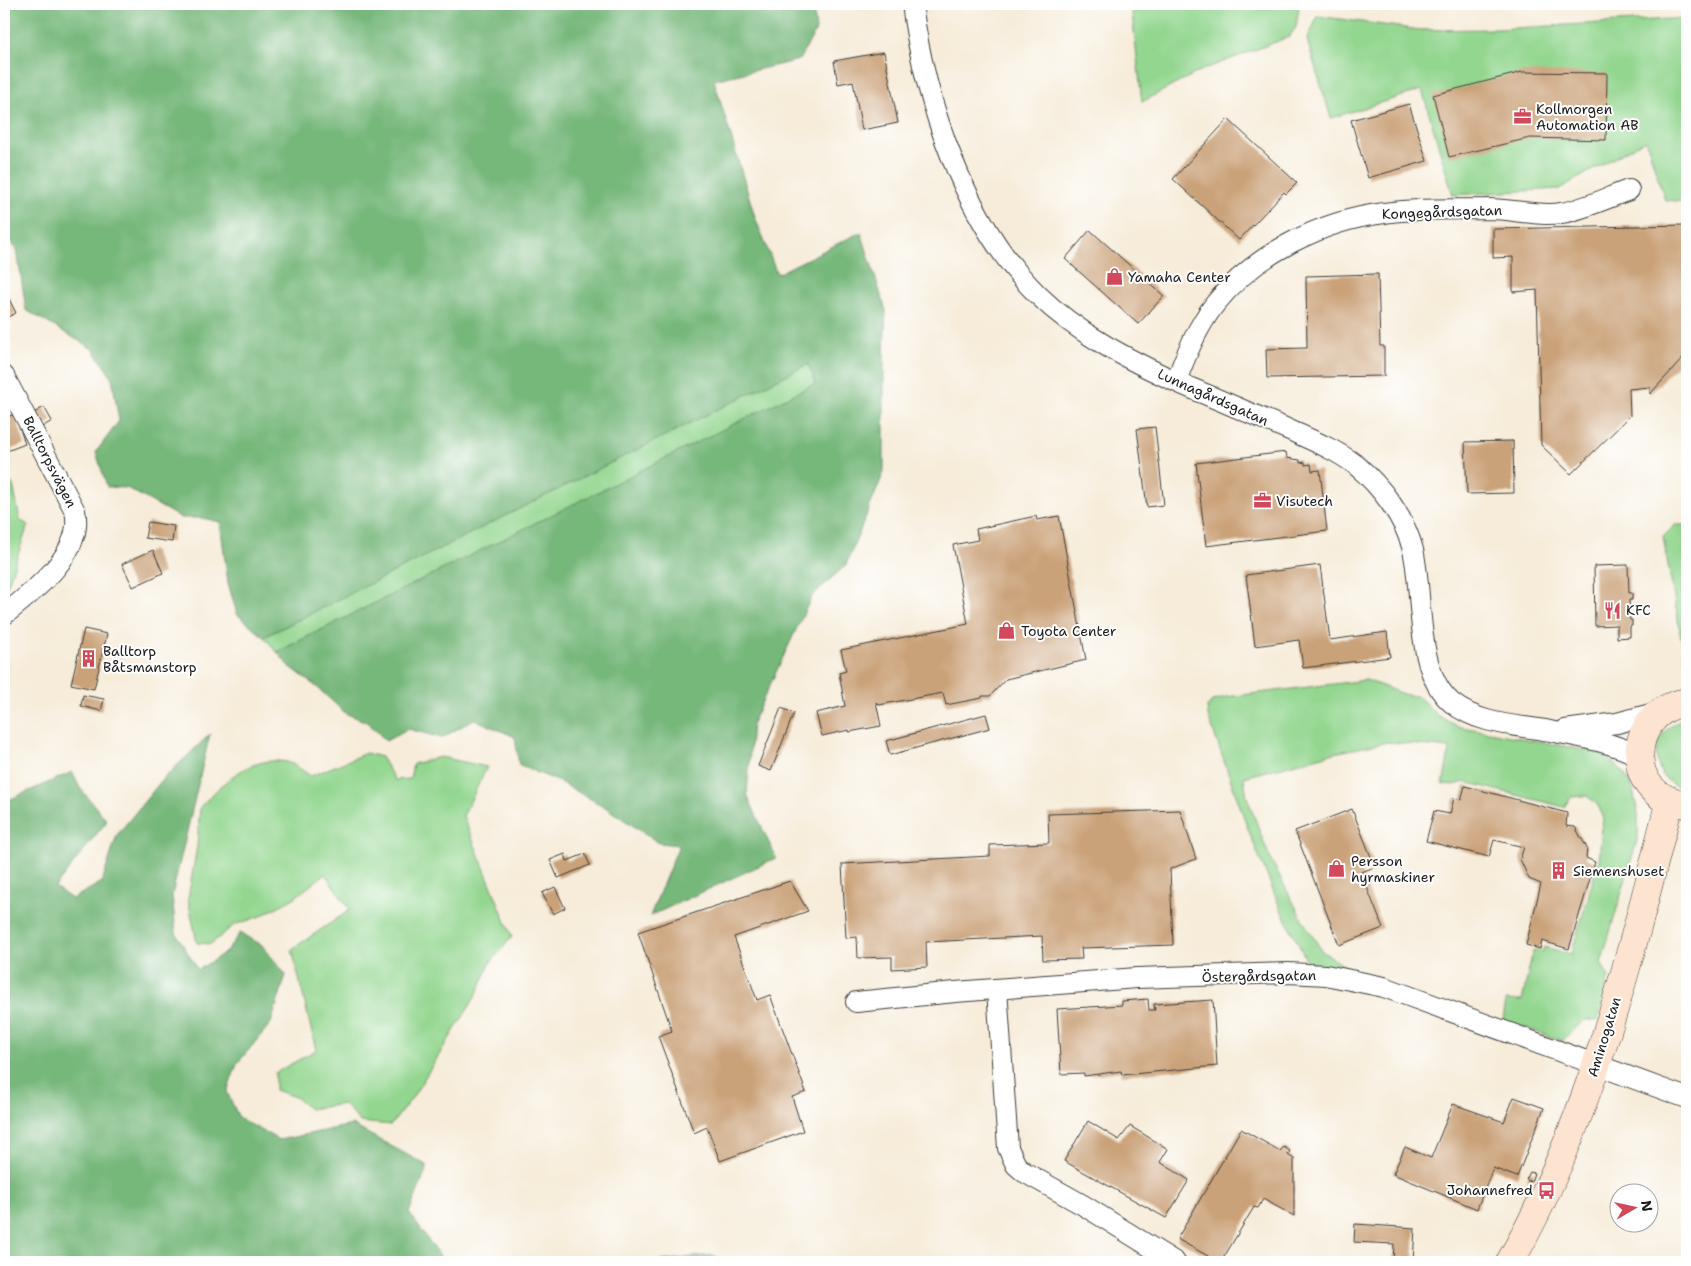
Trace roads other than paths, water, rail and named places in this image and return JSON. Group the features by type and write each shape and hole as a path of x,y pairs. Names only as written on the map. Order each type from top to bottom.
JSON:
{"street":[{"name":"Lunnagårdsgatan","path":"912,4 917,44 928,92 943,134 970,197 1002,251 1038,295 1083,331 1176,382 1318,443 1356,465 1376,484 1401,520 1412,548 1425,651 1434,680 1445,697 1470,714 1507,725 1550,731 1611,745 1639,756"},
{"name":"Kongegårdsgatan","path":"1176,382 1199,328 1214,305 1235,283 1277,252 1324,228 1370,215 1407,210 1498,209 1561,214 1629,190"},
{"name":"Balltorpsvägen","path":"4,376 75,511 78,523 76,537 66,553 32,591 4,615"},
{"path":"1659,712 1668,707 1687,702"},
{"name":"Lunnagårdsgatan","path":"1550,731 1617,724 1659,712"},
{"name":"Aminogatan","path":"1510,1262 1547,1190 1596,1066 1656,854 1678,802 1660,795 1645,778 1639,756 1641,736 1659,712"},
{"name":"Östergårdsgatan","path":"856,1002 1137,978 1281,974 1326,975 1384,987 1687,1098"},
{"path":"997,989 1005,1087 1005,1130 1008,1148 1016,1165 1024,1172 1083,1205 1175,1262"}],"place":[{"name":"Kollmorgen Automation AB","path":"1522,117"},
{"name":"Yamaha Center","path":"1114,277"},
{"name":"Visutech","path":"1262,501"},
{"name":"KFC","path":"1612,610"},
{"name":"Toyota Center","path":"1007,631"},
{"name":"Balltorp Båtsmanstorp","path":"89,659"},
{"name":"Persson hyrmaskiner","path":"1337,869"},
{"name":"Siemenshuset","path":"1559,871"},
{"name":"Johannefred","path":"1547,1190"}]}
